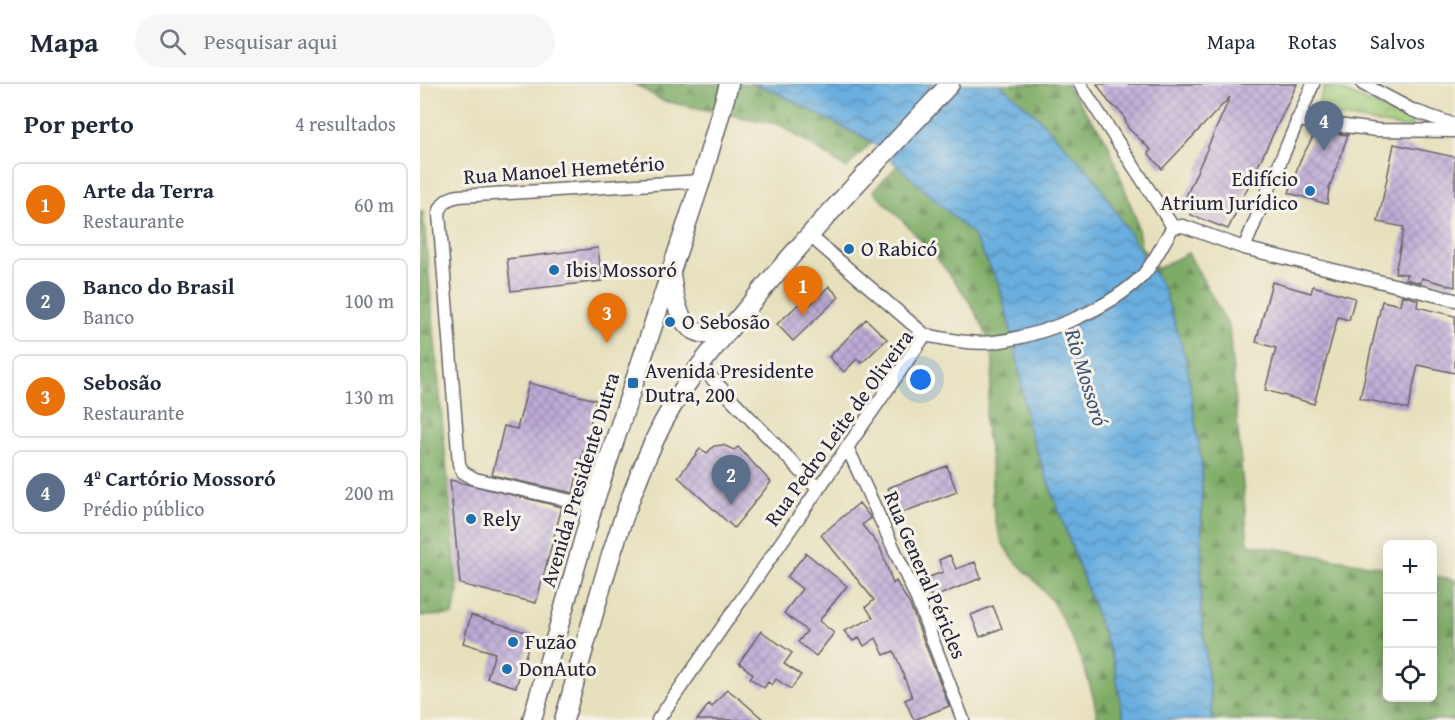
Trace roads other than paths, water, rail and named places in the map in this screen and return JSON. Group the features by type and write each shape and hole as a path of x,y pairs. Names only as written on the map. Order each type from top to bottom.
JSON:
{"main road":[{"name":"Avenida Presidente Dutra","path":"532,720 593,506 701,181 729,84"},
{"path":"564,720 613,552 655,438 699,365 809,235 950,84"},
{"path":"671,270 677,307 687,325 697,333 708,336 726,333"},
{"path":"582,543 613,552"}],"street":[{"path":"1080,84 1173,227 1194,229 1244,248 1455,300"},
{"path":"1244,248 1313,84"},
{"path":"1363,84 1412,110 1455,124"},
{"path":"1297,120 1377,130 1455,131"},
{"name":"Rua Manoel Hemetério","path":"593,506 475,479 463,472 459,464 439,213 443,203 450,197 701,181"},
{"name":"Rua Pedro Leite de Oliveira","path":"658,720 925,335 974,343 994,342 1077,318 1104,306 1145,272 1173,227"},
{"path":"809,235 925,335"},
{"path":"699,365 817,488"},
{"name":"Rua General Péricles","path":"847,447 917,599 963,720"}],"water":[{"name":"Rio Mossoró","path":"751,84 1000,84 1036,115 1094,177 1164,289 1186,359 1202,467 1201,611 1213,720 1124,720 1114,663 1028,426 1016,350 999,284 973,235 872,142 772,90"}],"place":[{"name":"4º Cartório Mossoró","path":"1324,151"},
{"name":"Edifício Atrium Jurídico","path":"1310,191"},
{"name":"O Rabicó","path":"849,249"},
{"name":"Ibis Mossoró","path":"554,270"},
{"name":"Arte da Terra","path":"803,316"},
{"name":"O Sebosão","path":"670,322"},
{"name":"Sebosão","path":"607,343"},
{"name":"Avenida Presidente Dutra, 200","path":"633,383"},
{"name":"Banco do Brasil","path":"731,505"},
{"name":"Rely","path":"471,519"},
{"name":"Fuzão","path":"513,642"},
{"name":"DonAuto","path":"507,669"}]}
